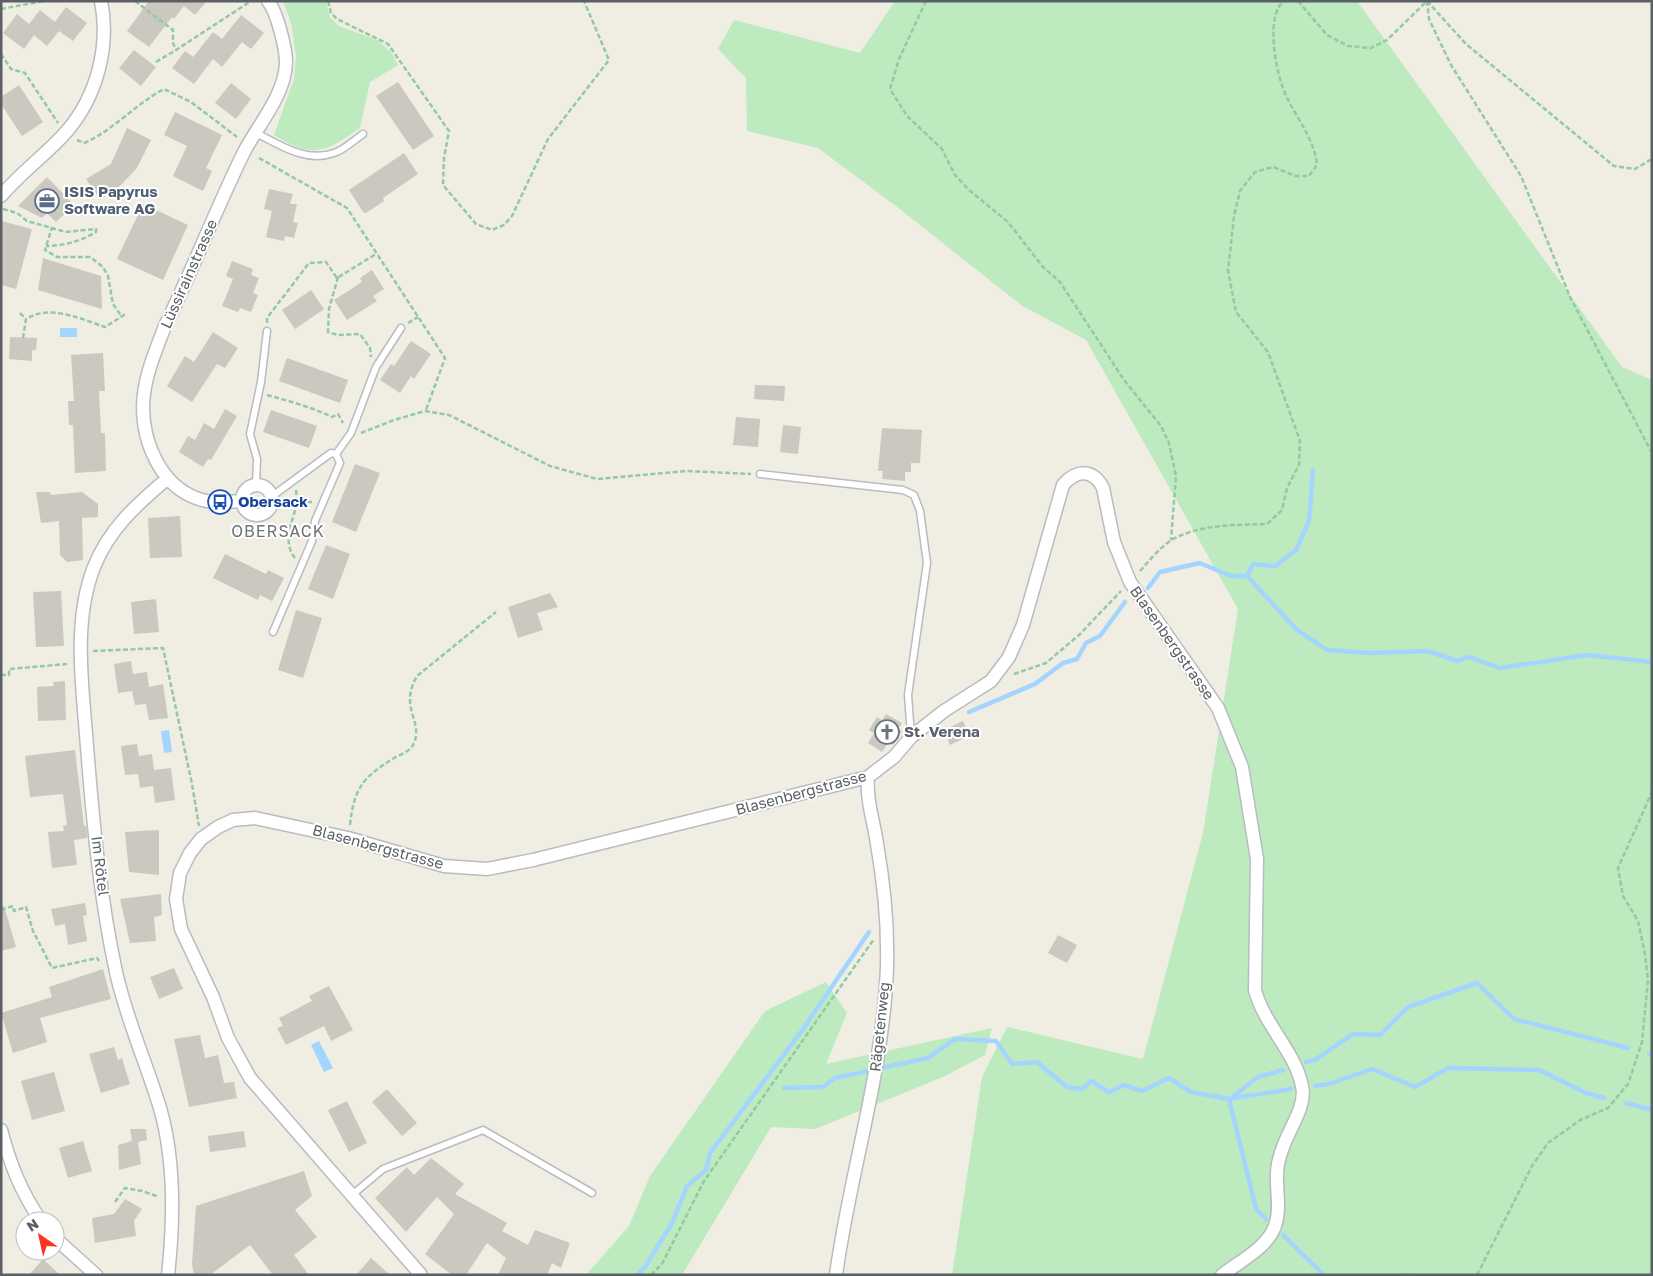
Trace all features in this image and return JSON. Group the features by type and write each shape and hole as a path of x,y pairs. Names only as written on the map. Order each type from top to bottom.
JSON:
{"street":[{"path":"1,196 67,131 92,90 101,66 104,38 101,1"},
{"name":"Lüssirainstrasse","path":"268,1 272,6 282,36 286,63 276,98 245,150 196,254 154,353 143,406 145,429 152,454 168,478 195,498 220,502 242,502 248,512 256,514 268,509 271,497"},
{"name":"Blasenbergstrasse","path":"421,1275 250,1078 228,1038 213,997 180,929 176,899 180,873 190,853 201,840 218,827 233,820 255,818 348,838 444,866 487,869 552,855 868,777 894,757 911,737 944,711 991,682 1009,657 1023,625 1063,485 1070,477 1081,472 1091,474 1099,480 1103,488 1114,542 1130,582 1218,708 1237,752 1251,815 1257,859 1255,990 1259,1005 1297,1071 1303,1088 1300,1106 1283,1147 1277,1171 1278,1205 1275,1226 1266,1242 1222,1275"},
{"name":"Im Rötel","path":"168,478 130,511 111,532 94,567 85,600 81,657 99,867 116,973 160,1111 169,1154 171,1250 168,1275"},
{"path":"242,502 245,490 256,485 264,487 271,497"},
{"name":"Rägetenweg","path":"836,1275 842,1225 879,1055 887,965 886,922 879,856 867,791 868,777"},
{"path":"1,1130 12,1171 25,1198 34,1211"},
{"path":"65,1247 96,1275"}],"lane":[{"path":"256,133 297,153 318,157 335,153 364,134"},
{"path":"336,454 351,433 376,366 400,328"},
{"path":"256,485 257,459 250,434 258,393 266,331"},
{"path":"271,497 331,453 336,454"},
{"path":"273,632 312,541 315,521 340,463 336,454"},
{"path":"760,474 903,490 914,495 920,511 927,564 908,695 911,737"},
{"path":"352,1195 383,1169 483,1130 592,1193"}],"path":[{"path":"1,9 44,1"},
{"path":"135,1 173,30 173,43 176,50"},
{"path":"156,62 251,1"},
{"path":"328,1 331,13 337,19 388,44 449,131 444,158 443,185 476,224 492,230 504,225 512,216 548,139 609,60 584,1"},
{"path":"926,1 899,59 890,89 907,116 942,149 955,175 964,185 1008,222 1043,267 1060,282 1124,380 1161,426 1169,443 1176,476 1172,540"},
{"path":"991,682 1046,663 1079,634 1157,552 1172,540 1203,527 1267,524 1282,510 1286,488 1299,465 1300,441 1268,352 1236,312 1228,271 1234,216 1240,191 1255,172 1273,167 1296,176 1309,176 1317,165 1316,149 1282,86 1275,58 1274,21 1278,5 1284,1"},
{"path":"1298,1 1327,35 1348,46 1371,48 1388,40 1427,1"},
{"path":"1427,1 1466,44 1614,166 1635,169 1652,159"},
{"path":"1427,1 1428,18 1451,65 1521,176 1570,297 1652,453"},
{"path":"1,54 11,69 25,74 57,122"},
{"path":"73,135 78,141 84,143 95,139 119,119 164,89 192,102 240,139"},
{"path":"259,158 346,208 444,358 426,411"},
{"path":"5,210 17,213 28,221 66,232 96,229 96,232 70,243 46,246"},
{"path":"26,319 38,314 53,312 105,326 124,315 120,314 113,304 108,276 103,267 90,257 58,257 44,250 52,227"},
{"path":"370,348 360,334 338,335 328,332 328,309 338,277 376,254"},
{"path":"266,331 267,318 309,263 326,262 338,277"},
{"path":"20,313 26,319"},
{"path":"23,338 26,319"},
{"path":"258,393 302,406 308,406 332,416 338,414 345,428"},
{"path":"351,433 360,434 426,411 449,415 550,466 597,479 688,471 760,474"},
{"path":"296,492 297,502 289,530 289,549 293,557 302,563"},
{"path":"297,502 314,502"},
{"path":"348,838 353,800 370,773 412,748 417,734 408,703 410,688 417,676 496,612"},
{"path":"1,675 9,675 9,669 81,657 163,648 192,784 201,840"},
{"path":"1478,1275 1532,1166 1548,1143 1580,1120 1608,1108 1628,1084 1642,1042 1648,980 1646,954 1638,921 1623,896 1618,868 1652,792"},
{"path":"1,910 13,906 14,911 26,907 33,931 52,968 97,958"},
{"path":"651,1275 662,1264 704,1181 886,922"},
{"path":"115,1202 125,1188 163,1198"}],"green space":[{"path":"283,1 326,1 330,17 339,26 377,40 392,53 398,65 370,82 360,128 327,148 309,150 299,148 274,135 294,79 296,56 291,23"},
{"path":"895,1 1357,1 1622,367 1652,380 1652,1275 952,1275 982,1077 1007,1027 1143,1059 1203,833 1238,609 1086,340 1021,305 896,206 818,148 747,131 746,78 718,49 734,20 860,53"},
{"path":"826,982 847,1013 826,1064 992,1028 985,1055 943,1077 815,1129 771,1127 682,1275 586,1275 629,1226 650,1176 765,1011"}],"water":[{"path":"60,328 77,328 77,337 60,337"},
{"path":"169,730 172,752 164,753 161,731"},
{"path":"319,1041 333,1068 324,1072 311,1045"}],"building":[{"path":"149,1 207,1 195,15 184,6 174,19 172,17 149,47 127,31"},
{"path":"66,7 87,23 73,41 59,31 47,46 34,35 24,49 3,33 17,14 29,24 40,10 55,22"},
{"path":"241,15 264,33 251,49 242,42 222,67 213,59 194,84 172,68 185,51 193,57 213,32 222,39"},
{"path":"134,50 156,67 141,86 119,68"},
{"path":"398,82 434,136 413,150 376,96"},
{"path":"231,83 251,99 236,119 215,103"},
{"path":"19,85 43,122 22,136 1,104 1,97"},
{"path":"175,112 222,135 206,168 212,171 203,191 173,176 187,146 164,135"},
{"path":"127,128 151,140 137,168 119,187 100,200 86,179 111,164"},
{"path":"404,153 418,174 383,198 384,201 366,213 363,212 349,190"},
{"path":"47,177 74,205 56,222 47,213 42,218 18,206"},
{"path":"269,189 293,194 290,204 297,204 293,222 298,223 294,238 285,236 284,241 266,237 272,211 264,209"},
{"path":"143,204 188,225 163,280 117,259"},
{"path":"1,221 32,229 16,289 1,285"},
{"path":"43,258 101,276 102,309 38,290"},
{"path":"232,261 253,269 251,275 259,278 253,293 258,295 251,312 240,308 238,312 222,306 233,279 226,276"},
{"path":"372,270 384,289 373,296 377,301 347,320 334,300 362,282 360,278"},
{"path":"311,290 324,309 295,329 282,310"},
{"path":"213,332 238,348 225,368 217,364 192,402 167,386 185,356 194,362"},
{"path":"10,337 37,338 36,350 32,350 32,361 9,359"},
{"path":"411,341 431,354 414,379 411,376 400,393 380,380 391,364 394,366"},
{"path":"103,353 105,391 99,391 101,433 105,433 106,471 75,473 73,425 69,425 68,401 74,401 71,355"},
{"path":"287,358 348,380 340,403 279,381"},
{"path":"755,385 785,386 784,401 754,399"},
{"path":"225,409 237,416 211,460 208,459 203,467 179,452 188,436 195,440 204,423 214,429"},
{"path":"271,410 317,426 309,448 263,432"},
{"path":"736,417 760,419 758,447 733,445"},
{"path":"783,425 801,427 798,454 780,452"},
{"path":"882,428 922,430 920,463 911,463 911,472 905,472 905,481 882,479 883,471 878,471"},
{"path":"355,464 380,473 356,532 332,522"},
{"path":"36,492 50,492 51,495 82,492 98,504 98,517 82,518 83,560 67,562 60,555 59,521 41,523"},
{"path":"180,516 182,557 150,558 148,518"},
{"path":"326,545 350,554 333,599 308,589"},
{"path":"225,554 266,574 268,570 284,578 272,601 260,595 258,600 213,578"},
{"path":"61,591 64,646 36,647 33,592"},
{"path":"550,593 558,607 537,613 543,630 518,638 508,607"},
{"path":"156,599 159,632 134,634 131,602"},
{"path":"296,610 322,618 303,678 278,670"},
{"path":"131,661 133,674 147,672 149,687 163,684 168,718 149,720 146,704 135,705 132,691 118,693 114,664"},
{"path":"65,681 66,720 38,721 37,687 54,686 53,682"},
{"name":"St. Verena","path":"886,714 902,723 898,729 902,731 893,745 888,743 882,752 868,743 874,733 869,730 877,717 882,720"},
{"path":"963,721 969,736 950,745 944,730"},
{"path":"137,744 139,756 152,754 154,770 171,768 175,800 155,803 153,786 140,788 138,774 125,775 121,746"},
{"path":"75,750 87,838 74,840 77,865 52,868 48,832 64,831 63,826 67,825 63,794 30,797 25,756"},
{"path":"159,830 159,875 129,872 125,832"},
{"path":"161,894 162,915 154,917 156,941 130,943 120,899"},
{"path":"85,903 87,915 83,916 87,941 68,945 65,924 55,926 51,909"},
{"path":"1,906 4,906 16,947 1,951"},
{"path":"1058,935 1077,945 1067,963 1048,953"},
{"path":"174,968 183,989 159,999 150,977"},
{"path":"103,969 111,999 40,1018 47,1042 13,1053 1,1013 52,997 49,987"},
{"path":"329,986 353,1030 331,1041 324,1026 286,1045 277,1028 283,1026 279,1018 312,1001 309,996"},
{"path":"200,1035 205,1058 218,1055 224,1083 234,1082 237,1098 189,1107 174,1039"},
{"path":"114,1047 118,1060 122,1058 130,1084 101,1093 89,1054"},
{"path":"54,1072 65,1111 32,1120 21,1081"},
{"path":"387,1089 417,1123 402,1136 372,1102"},
{"path":"347,1101 367,1143 349,1152 328,1110"},
{"path":"130,1129 146,1129 147,1140 138,1142 141,1164 119,1170 118,1145 132,1141"},
{"path":"244,1131 246,1147 210,1152 208,1136"},
{"path":"83,1141 92,1171 68,1178 59,1148"},
{"path":"431,1158 464,1184 455,1194 507,1223 502,1231 528,1245 535,1230 570,1243 561,1268 552,1263 547,1275 498,1275 506,1258 487,1243 466,1275 452,1275 425,1254 454,1214 437,1197 406,1232 375,1198 407,1167 414,1175"},
{"path":"304,1171 312,1196 295,1210 317,1237 294,1255 309,1275 273,1275 250,1245 210,1275 194,1275 192,1264 196,1206"},
{"path":"125,1199 142,1209 134,1221 136,1236 95,1243 92,1218 114,1214"},
{"path":"371,1258 390,1275 356,1275"},
{"path":"41,1261 45,1261 60,1275 29,1275"}],"waterway":[{"path":"1247,576 1253,564 1275,566 1296,550 1309,521 1313,471"},
{"path":"1148,588 1160,572 1200,563 1231,576 1247,576 1296,629 1327,650 1369,653 1428,651 1457,661 1469,657 1500,668 1587,655 1652,662"},
{"path":"969,712 1035,684 1063,663 1077,659 1086,643 1100,636 1125,602"},
{"path":"637,1275 645,1267 672,1223 687,1186 706,1170 710,1153 803,1029 869,932"},
{"path":"1306,1062 1315,1060 1353,1034 1380,1035 1408,1007 1477,983 1514,1019 1628,1048"},
{"path":"784,1088 823,1087 835,1078 928,1058 955,1039 996,1041 1012,1064 1037,1062 1067,1087 1082,1089 1091,1081 1109,1092 1124,1085 1142,1091 1169,1078 1191,1092 1229,1099 1291,1089"},
{"path":"1315,1086 1329,1084 1372,1069 1415,1087 1448,1068 1539,1070 1586,1093 1604,1098"},
{"path":"1231,1098 1258,1077 1283,1070"},
{"path":"1229,1099 1256,1209 1266,1219"},
{"path":"1626,1103 1652,1110"},
{"path":"1283,1235 1324,1275"}],"place":[{"name":"ISIS Papyrus Software AG","path":"47,201"},
{"name":"Obersack","path":"220,502"},
{"name":"St. Verena","path":"887,732"}],"district":[{"name":"OBERSACK","path":"278,531"}]}
